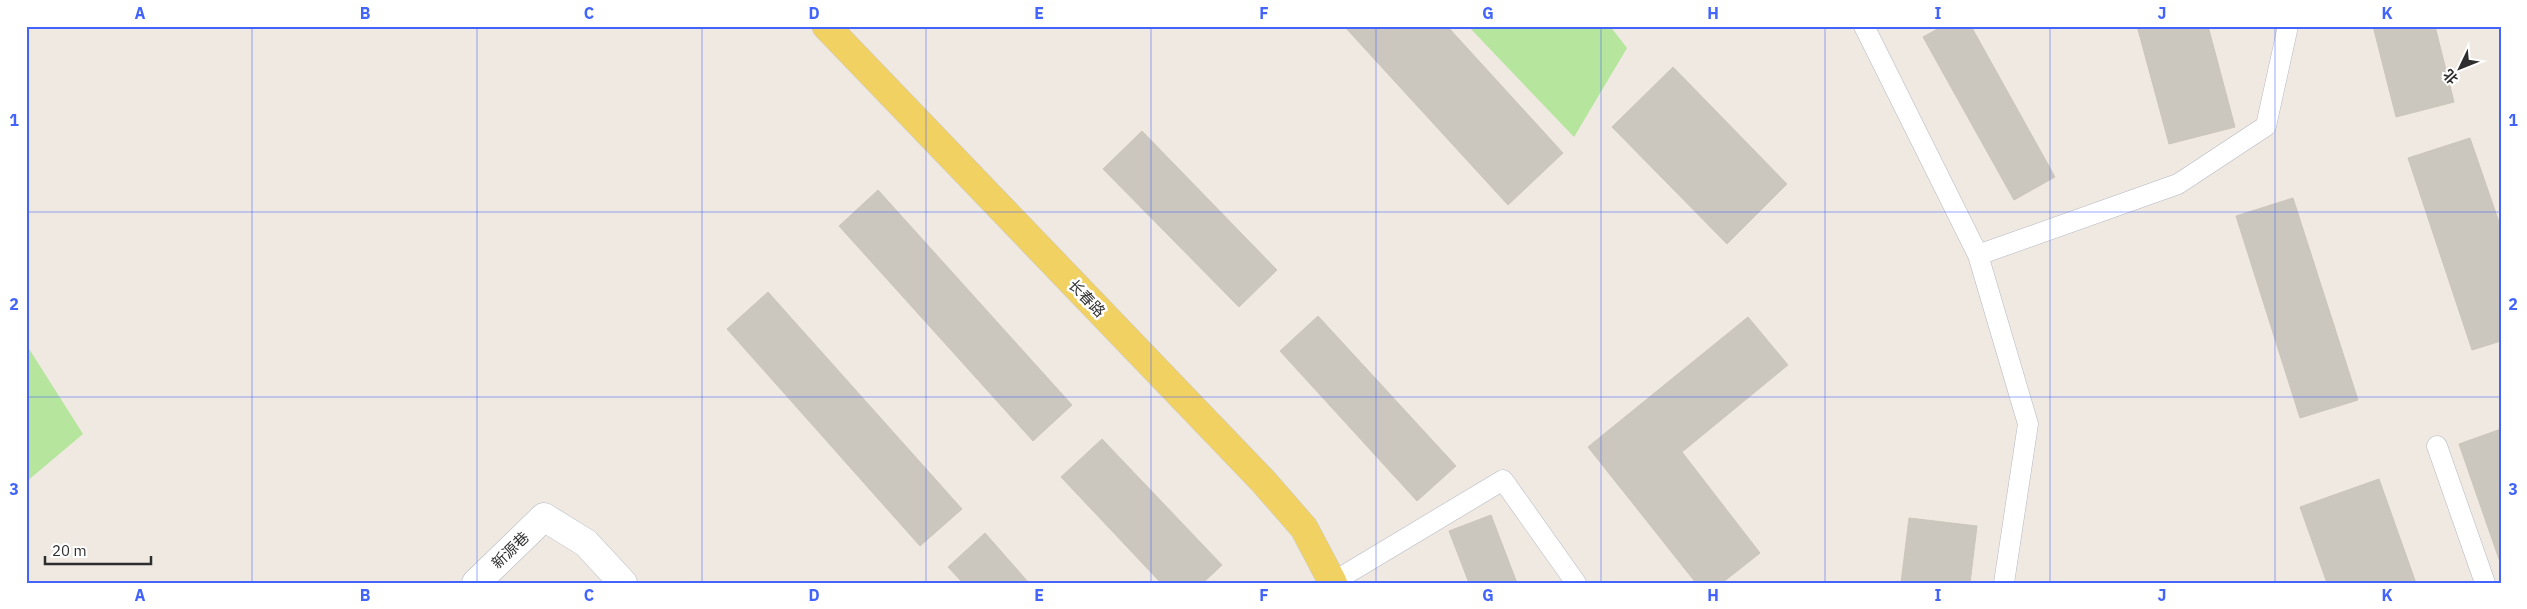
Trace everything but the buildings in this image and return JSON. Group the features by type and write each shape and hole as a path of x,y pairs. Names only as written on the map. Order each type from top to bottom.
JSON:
{"main road":[{"name":"长春路","path":"826,26 1263,481 1304,528 1333,583"}],"street":[{"name":"新源巷","path":"476,583 544,517 586,543 623,583"}],"lane":[{"path":"1864,26 1978,255 2028,424 2004,583"},
{"path":"1978,255 2178,184 2266,126 2288,26"},
{"path":"2437,446 2484,583"},
{"path":"1333,583 1503,480 1576,583"}],"green space":[{"path":"1468,26 1610,26 1627,48 1574,137"},
{"path":"26,344 83,434 26,482"}]}
